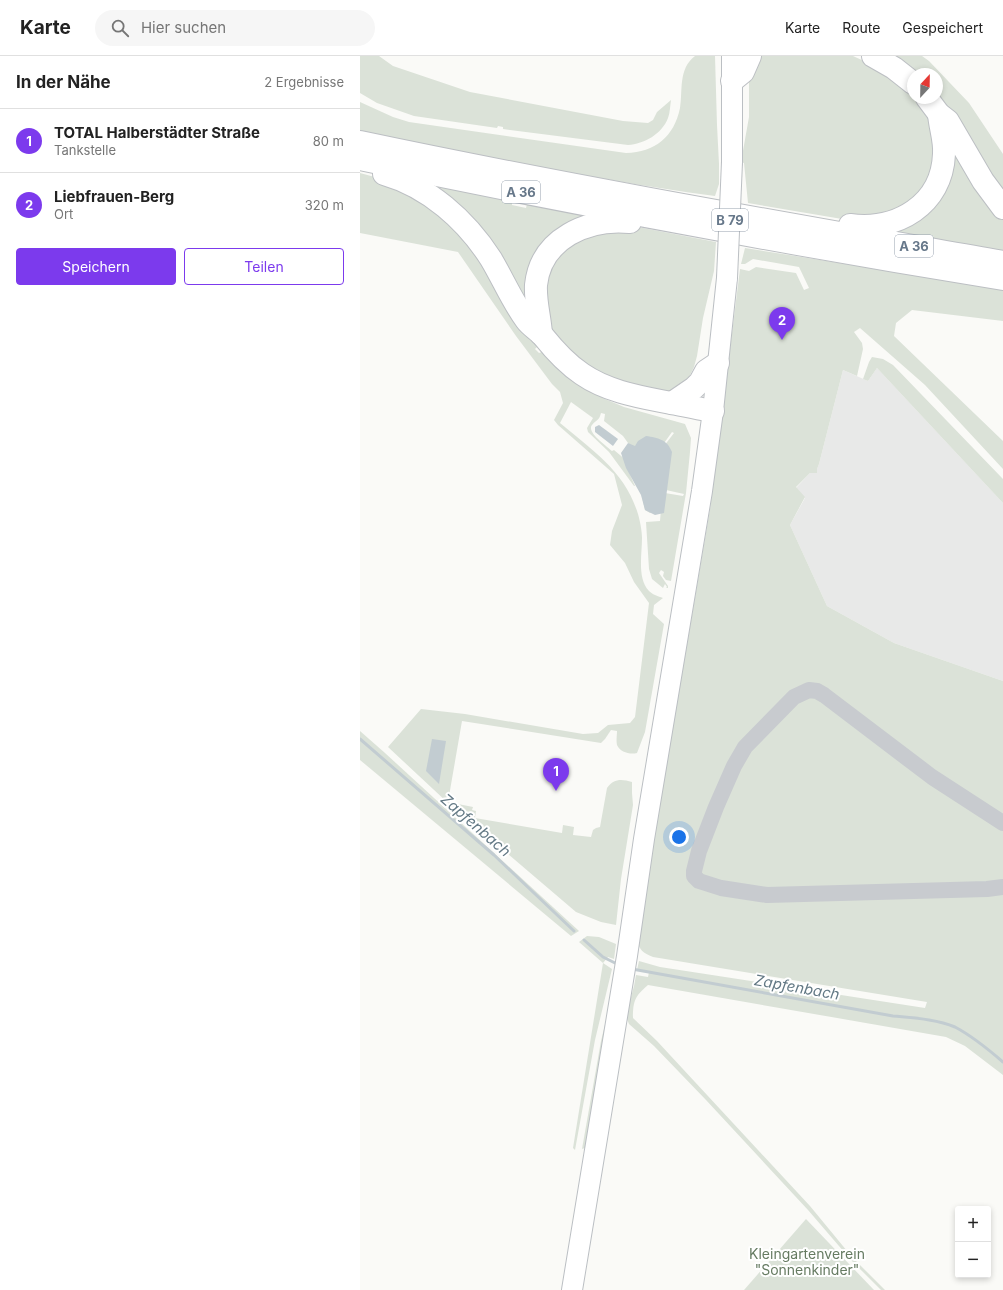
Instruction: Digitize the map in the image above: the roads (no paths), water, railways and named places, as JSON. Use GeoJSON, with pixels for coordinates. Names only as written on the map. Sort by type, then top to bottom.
{"type":"FeatureCollection","features":[{"type":"Feature","properties":{"kind":"highway"},"geometry":{"type":"LineString","coordinates":[[732,81],[743,72],[750,56]]}},
{"type":"Feature","properties":{"kind":"highway"},"geometry":{"type":"LineString","coordinates":[[873,56],[894,68],[907,78]]}},
{"type":"Feature","properties":{"kind":"highway"},"geometry":{"type":"LineString","coordinates":[[933,106],[948,121],[983,181],[1003,208]]}},
{"type":"Feature","properties":{"kind":"highway"},"geometry":{"type":"LineString","coordinates":[[825,231],[834,223],[856,226],[888,223],[906,216],[920,206],[933,191],[942,170],[944,145],[933,106]]}},
{"type":"Feature","properties":{"kind":"highway","name":"A 36"},"geometry":{"type":"LineString","coordinates":[[360,142],[516,174],[1003,262]]}},
{"type":"Feature","properties":{"kind":"highway","name":"A 36"},"geometry":{"type":"LineString","coordinates":[[360,159],[534,194],[1003,280]]}},
{"type":"Feature","properties":{"kind":"highway"},"geometry":{"type":"LineString","coordinates":[[360,167],[389,175],[409,184],[425,192],[452,212],[474,236],[491,260],[531,327],[541,334],[570,366],[594,381],[628,394],[713,411]]}},
{"type":"Feature","properties":{"kind":"highway"},"geometry":{"type":"LineString","coordinates":[[541,334],[541,323],[536,306],[536,283],[543,263],[562,239],[579,228],[603,222],[629,222],[672,229],[683,222]]}},
{"type":"Feature","properties":{"kind":"highway"},"geometry":{"type":"LineString","coordinates":[[672,403],[694,388],[700,382],[706,371],[718,363]]}},
{"type":"Feature","properties":{"kind":"main road","name":"B 79"},"geometry":{"type":"LineString","coordinates":[[718,363],[727,278],[732,162],[732,56]]}},
{"type":"Feature","properties":{"kind":"main road"},"geometry":{"type":"LineString","coordinates":[[572,1290],[627,956],[638,873],[702,491],[718,363]]}},
{"type":"Feature","properties":{"kind":"lane"},"geometry":{"type":"LineString","coordinates":[[1003,823],[932,777],[824,695],[817,691],[809,690],[794,697],[745,747],[734,766],[716,807],[699,851],[694,871],[694,876],[699,881],[707,884],[721,888],[767,895],[896,893],[1003,887]]}},
{"type":"Feature","properties":{"kind":"waterway","name":"Zapfenbach"},"geometry":{"type":"LineString","coordinates":[[360,739],[494,855],[574,931]]}},
{"type":"Feature","properties":{"kind":"waterway","name":"Zapfenbach"},"geometry":{"type":"LineString","coordinates":[[584,940],[603,957],[619,965]]}},
{"type":"Feature","properties":{"kind":"waterway","name":"Zapfenbach"},"geometry":{"type":"LineString","coordinates":[[632,969],[893,1016],[924,1019],[948,1024],[968,1034],[1003,1062]]}},
{"type":"Feature","properties":{"kind":"place","name":"Liebfrauen-Berg"},"geometry":{"type":"Point","coordinates":[782,340]}},
{"type":"Feature","properties":{"kind":"place","name":"TOTAL Halberstädter Straße"},"geometry":{"type":"Point","coordinates":[556,791]}},
{"type":"Feature","properties":{"kind":"park label","name":"Kleingartenverein \"Sonnenkinder\""},"geometry":{"type":"Point","coordinates":[807,1262]}}]}
